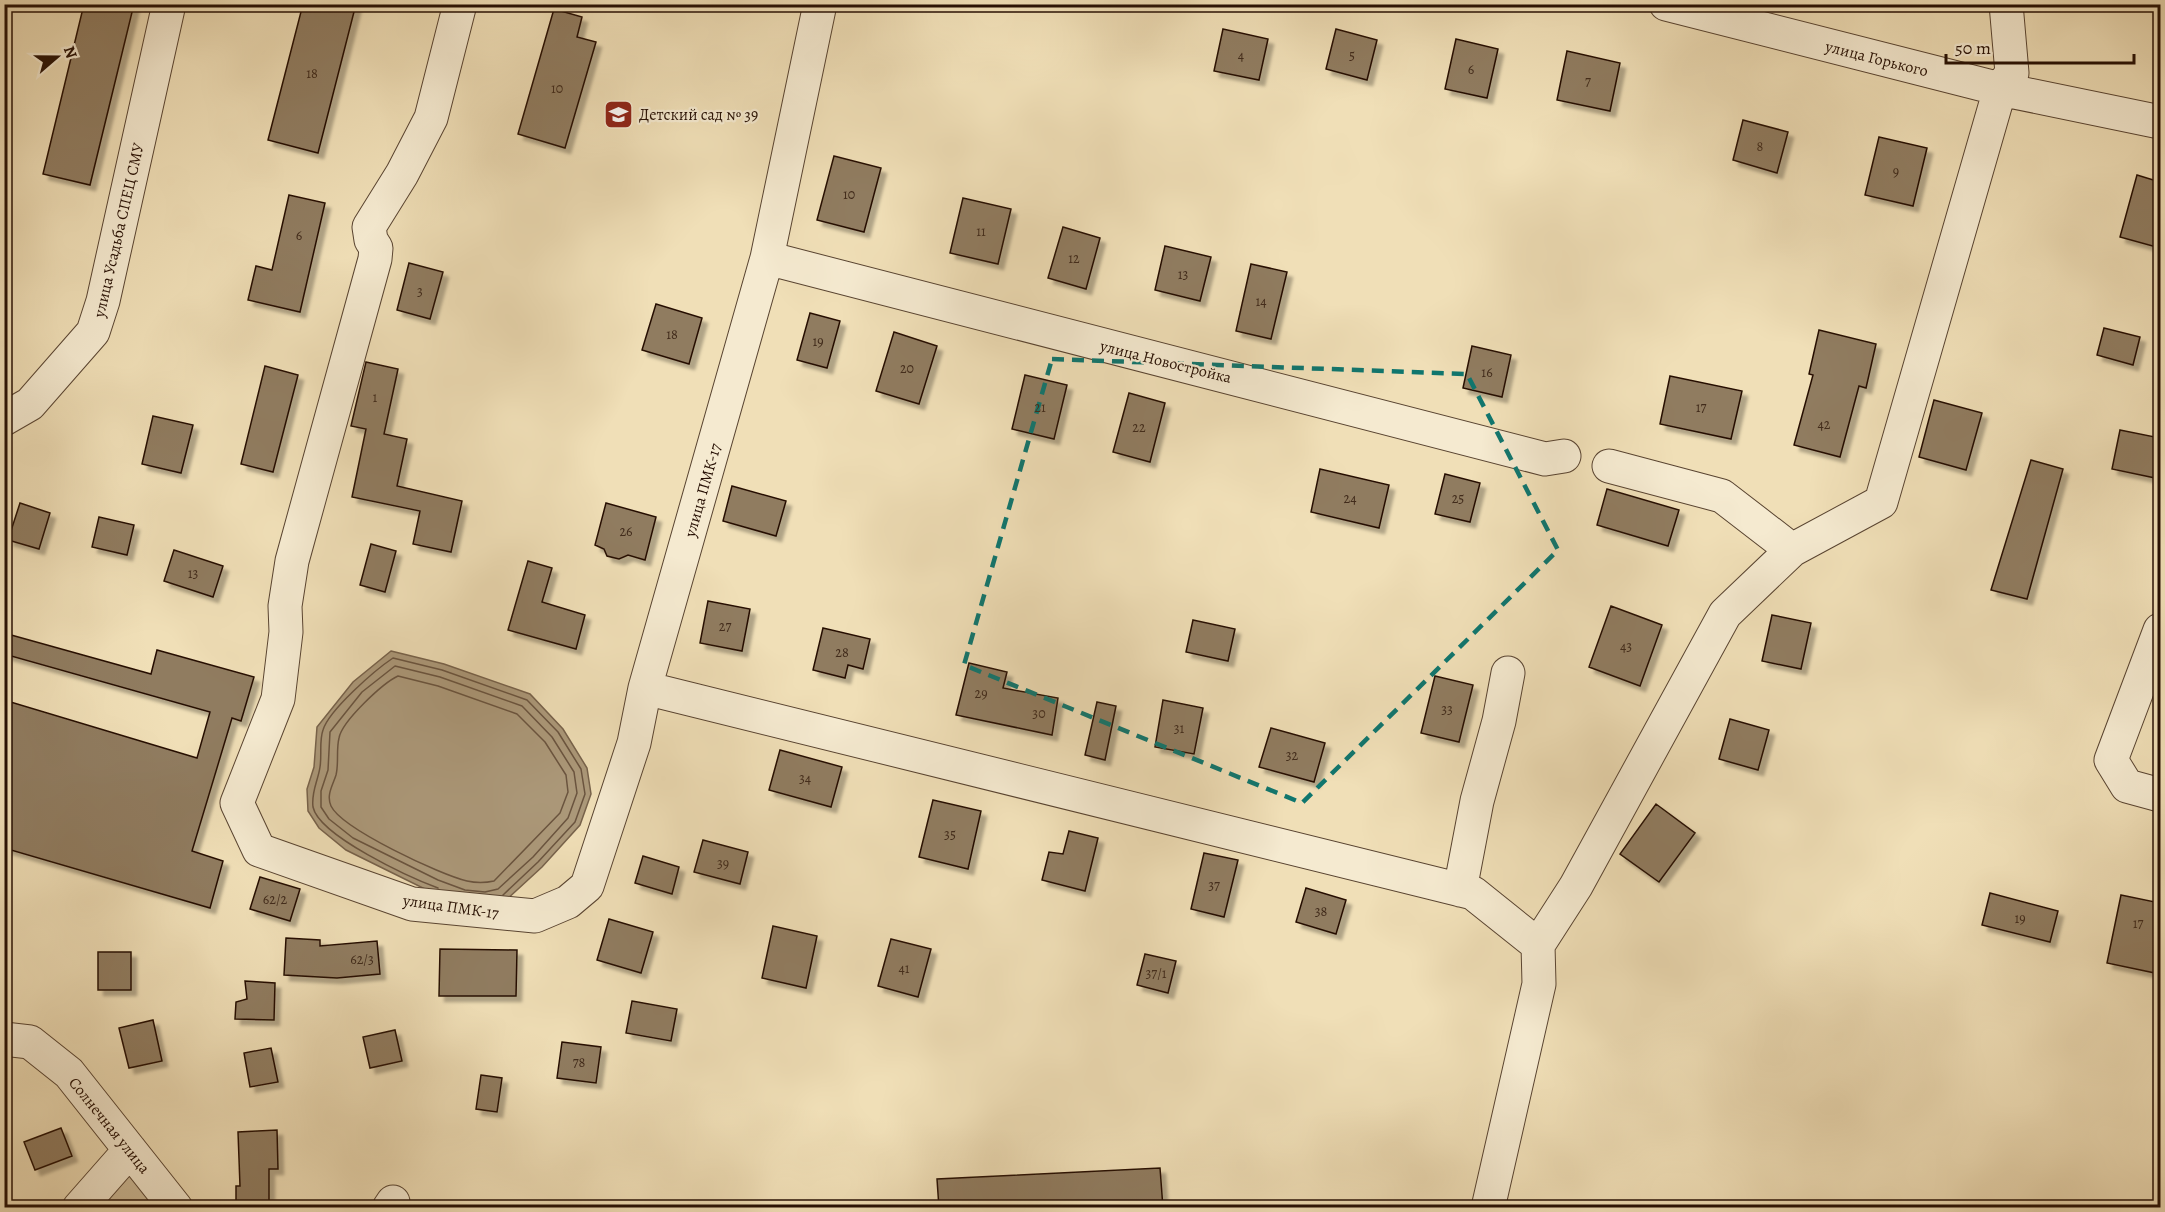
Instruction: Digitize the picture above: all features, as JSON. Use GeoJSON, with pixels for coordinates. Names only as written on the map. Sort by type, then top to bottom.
{"type":"FeatureCollection","features":[{"type":"Feature","properties":{"kind":"street","name":"улица Усадьба СПЕЦ СМУ"},"geometry":{"type":"LineString","coordinates":[[4,419],[30,404],[93,332],[103,301],[169,4]]}},
{"type":"Feature","properties":{"kind":"street","name":"улица ПМК-17"},"geometry":{"type":"LineString","coordinates":[[460,4],[431,118],[402,174],[369,227],[371,240],[376,248],[375,259],[288,578],[284,664],[278,699],[237,803],[259,850],[412,904],[535,916],[568,902],[587,886],[634,742],[645,688],[767,258],[820,4]]}},
{"type":"Feature","properties":{"kind":"street","name":"улица Горького"},"geometry":{"type":"LineString","coordinates":[[1666,4],[2000,89],[2160,122]]}},
{"type":"Feature","properties":{"kind":"street"},"geometry":{"type":"LineString","coordinates":[[1488,1208],[1539,984],[1538,945],[1587,866],[1725,614],[1792,550],[1881,502],[2000,89],[2012,73],[2006,4]]}},
{"type":"Feature","properties":{"kind":"street","name":"улица Новостройка"},"geometry":{"type":"LineString","coordinates":[[767,258],[1545,459],[1564,456]]}},
{"type":"Feature","properties":{"kind":"street"},"geometry":{"type":"LineString","coordinates":[[1609,466],[1722,496],[1792,550]]}},
{"type":"Feature","properties":{"kind":"street"},"geometry":{"type":"LineString","coordinates":[[2160,630],[2111,760],[2127,786],[2160,795]]}},
{"type":"Feature","properties":{"kind":"street"},"geometry":{"type":"LineString","coordinates":[[1460,890],[1477,801],[1499,721],[1508,673]]}},
{"type":"Feature","properties":{"kind":"street"},"geometry":{"type":"LineString","coordinates":[[645,688],[1473,893],[1538,945]]}},
{"type":"Feature","properties":{"kind":"street","name":"Солнечная улица"},"geometry":{"type":"LineString","coordinates":[[4,1039],[30,1042],[69,1073],[176,1208]]}},
{"type":"Feature","properties":{"kind":"street"},"geometry":{"type":"LineString","coordinates":[[79,1208],[130,1150]]}},
{"type":"Feature","properties":{"kind":"highlighted area"},"geometry":{"type":"Polygon","coordinates":[[[1052,359],[1467,374],[1558,550],[1302,803],[964,665],[1052,359]]]}},
{"type":"Feature","properties":{"kind":"shaded area"},"geometry":{"type":"Polygon","coordinates":[[[124,1166],[173,1208],[84,1208],[124,1166]]]}},
{"type":"Feature","properties":{"kind":"water"},"geometry":{"type":"Polygon","coordinates":[[[391,651],[444,664],[530,694],[563,729],[587,768],[591,794],[580,825],[542,867],[505,901],[433,893],[346,850],[319,828],[308,811],[307,789],[314,767],[317,727],[353,682],[391,651]]]}},
{"type":"Feature","properties":{"kind":"building"},"geometry":{"type":"Polygon","coordinates":[[[84,4],[134,4],[90,185],[43,174],[84,4]]]}},
{"type":"Feature","properties":{"kind":"building"},"geometry":{"type":"Polygon","coordinates":[[[303,4],[356,4],[318,153],[268,140],[303,4]]]}},
{"type":"Feature","properties":{"kind":"building"},"geometry":{"type":"Polygon","coordinates":[[[554,9],[582,17],[577,37],[596,42],[565,148],[518,134],[554,9]]]}},
{"type":"Feature","properties":{"kind":"building"},"geometry":{"type":"Polygon","coordinates":[[[1223,29],[1268,39],[1259,80],[1214,71],[1223,29]]]}},
{"type":"Feature","properties":{"kind":"building"},"geometry":{"type":"Polygon","coordinates":[[[1336,29],[1377,40],[1367,80],[1326,69],[1336,29]]]}},
{"type":"Feature","properties":{"kind":"building"},"geometry":{"type":"Polygon","coordinates":[[[1456,39],[1498,49],[1487,98],[1445,89],[1456,39]]]}},
{"type":"Feature","properties":{"kind":"building"},"geometry":{"type":"Polygon","coordinates":[[[1567,51],[1620,63],[1610,111],[1557,100],[1567,51]]]}},
{"type":"Feature","properties":{"kind":"building"},"geometry":{"type":"Polygon","coordinates":[[[1743,120],[1788,132],[1777,173],[1733,160],[1743,120]]]}},
{"type":"Feature","properties":{"kind":"building"},"geometry":{"type":"Polygon","coordinates":[[[1879,137],[1927,148],[1913,206],[1865,195],[1879,137]]]}},
{"type":"Feature","properties":{"kind":"building"},"geometry":{"type":"Polygon","coordinates":[[[834,156],[881,168],[864,232],[817,220],[834,156]]]}},
{"type":"Feature","properties":{"kind":"building"},"geometry":{"type":"Polygon","coordinates":[[[2137,175],[2160,182],[2160,248],[2120,237],[2137,175]]]}},
{"type":"Feature","properties":{"kind":"building"},"geometry":{"type":"Polygon","coordinates":[[[289,195],[325,203],[300,312],[248,300],[256,266],[272,270],[289,195]]]}},
{"type":"Feature","properties":{"kind":"building"},"geometry":{"type":"Polygon","coordinates":[[[963,198],[1011,209],[998,264],[950,253],[963,198]]]}},
{"type":"Feature","properties":{"kind":"building"},"geometry":{"type":"Polygon","coordinates":[[[1063,227],[1100,238],[1086,289],[1048,278],[1063,227]]]}},
{"type":"Feature","properties":{"kind":"building"},"geometry":{"type":"Polygon","coordinates":[[[1165,246],[1211,257],[1200,301],[1155,290],[1165,246]]]}},
{"type":"Feature","properties":{"kind":"building"},"geometry":{"type":"Polygon","coordinates":[[[409,263],[443,272],[430,319],[397,310],[409,263]]]}},
{"type":"Feature","properties":{"kind":"building"},"geometry":{"type":"Polygon","coordinates":[[[1251,264],[1287,272],[1271,339],[1236,331],[1251,264]]]}},
{"type":"Feature","properties":{"kind":"building"},"geometry":{"type":"Polygon","coordinates":[[[656,304],[702,318],[689,364],[642,350],[656,304]]]}},
{"type":"Feature","properties":{"kind":"building"},"geometry":{"type":"Polygon","coordinates":[[[810,313],[840,321],[827,368],[797,360],[810,313]]]}},
{"type":"Feature","properties":{"kind":"building"},"geometry":{"type":"Polygon","coordinates":[[[2104,328],[2140,337],[2133,365],[2097,355],[2104,328]]]}},
{"type":"Feature","properties":{"kind":"building"},"geometry":{"type":"Polygon","coordinates":[[[1819,330],[1876,344],[1866,388],[1859,386],[1840,457],[1794,445],[1813,375],[1809,374],[1819,330]]]}},
{"type":"Feature","properties":{"kind":"building"},"geometry":{"type":"Polygon","coordinates":[[[894,332],[937,346],[919,404],[876,391],[894,332]]]}},
{"type":"Feature","properties":{"kind":"building"},"geometry":{"type":"Polygon","coordinates":[[[1472,346],[1511,355],[1502,397],[1463,388],[1472,346]]]}},
{"type":"Feature","properties":{"kind":"building"},"geometry":{"type":"Polygon","coordinates":[[[366,362],[398,369],[384,434],[407,439],[397,486],[462,501],[451,552],[413,544],[420,511],[352,497],[366,429],[351,426],[366,362]]]}},
{"type":"Feature","properties":{"kind":"building"},"geometry":{"type":"Polygon","coordinates":[[[265,366],[298,375],[273,472],[241,464],[265,366]]]}},
{"type":"Feature","properties":{"kind":"building"},"geometry":{"type":"Polygon","coordinates":[[[1025,375],[1067,385],[1054,439],[1012,429],[1025,375]]]}},
{"type":"Feature","properties":{"kind":"building"},"geometry":{"type":"Polygon","coordinates":[[[1670,376],[1742,391],[1731,439],[1660,424],[1670,376]]]}},
{"type":"Feature","properties":{"kind":"building"},"geometry":{"type":"Polygon","coordinates":[[[1129,393],[1165,403],[1150,462],[1113,452],[1129,393]]]}},
{"type":"Feature","properties":{"kind":"building"},"geometry":{"type":"Polygon","coordinates":[[[1934,400],[1982,413],[1966,470],[1919,457],[1934,400]]]}},
{"type":"Feature","properties":{"kind":"building"},"geometry":{"type":"Polygon","coordinates":[[[153,416],[193,425],[181,473],[142,464],[153,416]]]}},
{"type":"Feature","properties":{"kind":"building"},"geometry":{"type":"Polygon","coordinates":[[[2120,430],[2160,438],[2160,479],[2112,469],[2120,430]]]}},
{"type":"Feature","properties":{"kind":"building"},"geometry":{"type":"Polygon","coordinates":[[[2031,460],[2063,469],[2027,599],[1991,590],[2031,460]]]}},
{"type":"Feature","properties":{"kind":"building"},"geometry":{"type":"Polygon","coordinates":[[[1320,469],[1389,485],[1379,528],[1311,512],[1320,469]]]}},
{"type":"Feature","properties":{"kind":"building"},"geometry":{"type":"Polygon","coordinates":[[[1445,474],[1480,483],[1470,522],[1435,514],[1445,474]]]}},
{"type":"Feature","properties":{"kind":"building"},"geometry":{"type":"Polygon","coordinates":[[[732,486],[786,501],[776,536],[723,521],[732,486]]]}},
{"type":"Feature","properties":{"kind":"building"},"geometry":{"type":"Polygon","coordinates":[[[1607,489],[1679,510],[1668,546],[1597,525],[1607,489]]]}},
{"type":"Feature","properties":{"kind":"building"},"geometry":{"type":"Polygon","coordinates":[[[20,503],[50,513],[39,549],[8,540],[20,503]]]}},
{"type":"Feature","properties":{"kind":"building"},"geometry":{"type":"Polygon","coordinates":[[[606,503],[656,517],[645,560],[628,555],[619,559],[607,556],[604,549],[595,545],[606,503]]]}},
{"type":"Feature","properties":{"kind":"building"},"geometry":{"type":"Polygon","coordinates":[[[99,517],[134,525],[127,555],[92,547],[99,517]]]}},
{"type":"Feature","properties":{"kind":"building"},"geometry":{"type":"Polygon","coordinates":[[[371,544],[396,551],[385,592],[360,585],[371,544]]]}},
{"type":"Feature","properties":{"kind":"building"},"geometry":{"type":"Polygon","coordinates":[[[174,550],[223,566],[213,597],[164,581],[174,550]]]}},
{"type":"Feature","properties":{"kind":"building"},"geometry":{"type":"Polygon","coordinates":[[[528,561],[552,568],[542,602],[585,615],[576,649],[508,630],[528,561]]]}},
{"type":"Feature","properties":{"kind":"building"},"geometry":{"type":"Polygon","coordinates":[[[708,601],[750,609],[742,651],[700,643],[708,601]]]}},
{"type":"Feature","properties":{"kind":"building"},"geometry":{"type":"Polygon","coordinates":[[[1611,606],[1662,625],[1640,686],[1589,667],[1611,606]]]}},
{"type":"Feature","properties":{"kind":"building"},"geometry":{"type":"Polygon","coordinates":[[[1772,615],[1811,623],[1801,669],[1762,661],[1772,615]]]}},
{"type":"Feature","properties":{"kind":"building"},"geometry":{"type":"Polygon","coordinates":[[[1193,620],[1235,629],[1228,661],[1186,652],[1193,620]]]}},
{"type":"Feature","properties":{"kind":"building"},"geometry":{"type":"Polygon","coordinates":[[[823,628],[870,639],[863,669],[848,665],[845,678],[813,670],[823,628]]]}},
{"type":"Feature","properties":{"kind":"building"},"geometry":{"type":"Polygon","coordinates":[[[4,633],[151,674],[157,650],[254,677],[241,721],[232,718],[192,851],[223,861],[210,908],[4,848],[4,700],[197,758],[210,712],[4,654],[4,633]]]}},
{"type":"Feature","properties":{"kind":"building"},"geometry":{"type":"Polygon","coordinates":[[[969,663],[1007,672],[1003,688],[1058,698],[1052,735],[956,715],[969,663]]]}},
{"type":"Feature","properties":{"kind":"building"},"geometry":{"type":"Polygon","coordinates":[[[1435,676],[1473,685],[1459,742],[1421,733],[1435,676]]]}},
{"type":"Feature","properties":{"kind":"building"},"geometry":{"type":"Polygon","coordinates":[[[1163,700],[1203,708],[1194,754],[1155,747],[1163,700]]]}},
{"type":"Feature","properties":{"kind":"building"},"geometry":{"type":"Polygon","coordinates":[[[1097,702],[1116,706],[1105,760],[1085,755],[1097,702]]]}},
{"type":"Feature","properties":{"kind":"building"},"geometry":{"type":"Polygon","coordinates":[[[1730,719],[1769,730],[1758,770],[1719,759],[1730,719]]]}},
{"type":"Feature","properties":{"kind":"building"},"geometry":{"type":"Polygon","coordinates":[[[1271,728],[1325,743],[1314,782],[1259,767],[1271,728]]]}},
{"type":"Feature","properties":{"kind":"building"},"geometry":{"type":"Polygon","coordinates":[[[780,750],[842,767],[831,807],[769,790],[780,750]]]}},
{"type":"Feature","properties":{"kind":"building"},"geometry":{"type":"Polygon","coordinates":[[[933,800],[981,811],[968,869],[919,857],[933,800]]]}},
{"type":"Feature","properties":{"kind":"building"},"geometry":{"type":"Polygon","coordinates":[[[1656,804],[1695,833],[1659,882],[1620,854],[1656,804]]]}},
{"type":"Feature","properties":{"kind":"building"},"geometry":{"type":"Polygon","coordinates":[[[1069,831],[1098,838],[1085,891],[1042,880],[1049,852],[1063,854],[1069,831]]]}},
{"type":"Feature","properties":{"kind":"building"},"geometry":{"type":"Polygon","coordinates":[[[703,840],[748,852],[740,884],[694,872],[703,840]]]}},
{"type":"Feature","properties":{"kind":"building"},"geometry":{"type":"Polygon","coordinates":[[[1204,853],[1238,860],[1224,917],[1191,909],[1204,853]]]}},
{"type":"Feature","properties":{"kind":"building"},"geometry":{"type":"Polygon","coordinates":[[[643,856],[679,867],[672,894],[635,883],[643,856]]]}},
{"type":"Feature","properties":{"kind":"building"},"geometry":{"type":"Polygon","coordinates":[[[260,877],[300,889],[290,921],[250,909],[260,877]]]}},
{"type":"Feature","properties":{"kind":"building"},"geometry":{"type":"Polygon","coordinates":[[[1306,888],[1346,900],[1336,934],[1296,922],[1306,888]]]}},
{"type":"Feature","properties":{"kind":"building"},"geometry":{"type":"Polygon","coordinates":[[[1990,893],[2058,911],[2050,942],[1982,925],[1990,893]]]}},
{"type":"Feature","properties":{"kind":"building"},"geometry":{"type":"Polygon","coordinates":[[[2121,895],[2160,903],[2160,943],[2155,973],[2107,963],[2121,895]]]}},
{"type":"Feature","properties":{"kind":"building"},"geometry":{"type":"Polygon","coordinates":[[[609,919],[653,932],[641,973],[597,960],[609,919]]]}},
{"type":"Feature","properties":{"kind":"building"},"geometry":{"type":"Polygon","coordinates":[[[773,926],[817,936],[806,988],[762,978],[773,926]]]}},
{"type":"Feature","properties":{"kind":"building"},"geometry":{"type":"Polygon","coordinates":[[[286,938],[320,940],[320,946],[377,941],[380,974],[337,978],[284,975],[286,938]]]}},
{"type":"Feature","properties":{"kind":"building"},"geometry":{"type":"Polygon","coordinates":[[[891,939],[931,949],[918,997],[878,986],[891,939]]]}},
{"type":"Feature","properties":{"kind":"building"},"geometry":{"type":"Polygon","coordinates":[[[440,949],[517,950],[516,996],[439,996],[440,949]]]}},
{"type":"Feature","properties":{"kind":"building"},"geometry":{"type":"Polygon","coordinates":[[[98,952],[131,952],[131,990],[98,990],[98,952]]]}},
{"type":"Feature","properties":{"kind":"building"},"geometry":{"type":"Polygon","coordinates":[[[1145,954],[1176,961],[1168,993],[1137,985],[1145,954]]]}},
{"type":"Feature","properties":{"kind":"building"},"geometry":{"type":"Polygon","coordinates":[[[245,981],[275,983],[274,1020],[235,1019],[236,1002],[247,999],[245,981]]]}},
{"type":"Feature","properties":{"kind":"building"},"geometry":{"type":"Polygon","coordinates":[[[632,1001],[677,1009],[671,1041],[626,1033],[632,1001]]]}},
{"type":"Feature","properties":{"kind":"building"},"geometry":{"type":"Polygon","coordinates":[[[153,1020],[162,1061],[129,1068],[119,1028],[153,1020]]]}},
{"type":"Feature","properties":{"kind":"building"},"geometry":{"type":"Polygon","coordinates":[[[395,1030],[402,1061],[370,1068],[363,1037],[395,1030]]]}},
{"type":"Feature","properties":{"kind":"building"},"geometry":{"type":"Polygon","coordinates":[[[562,1042],[601,1047],[596,1083],[557,1078],[562,1042]]]}},
{"type":"Feature","properties":{"kind":"building"},"geometry":{"type":"Polygon","coordinates":[[[271,1048],[278,1082],[250,1087],[244,1053],[271,1048]]]}},
{"type":"Feature","properties":{"kind":"building"},"geometry":{"type":"Polygon","coordinates":[[[481,1075],[502,1078],[497,1112],[476,1109],[481,1075]]]}},
{"type":"Feature","properties":{"kind":"building"},"geometry":{"type":"Polygon","coordinates":[[[61,1128],[72,1156],[35,1170],[24,1142],[61,1128]]]}},
{"type":"Feature","properties":{"kind":"building"},"geometry":{"type":"Polygon","coordinates":[[[277,1130],[278,1169],[269,1169],[269,1208],[236,1208],[236,1186],[240,1186],[238,1132],[277,1130]]]}},
{"type":"Feature","properties":{"kind":"building"},"geometry":{"type":"Polygon","coordinates":[[[1160,1168],[1163,1208],[939,1208],[937,1179],[1160,1168]]]}},
{"type":"Feature","properties":{"kind":"place","name":"Детский сад № 39"},"geometry":{"type":"Point","coordinates":[618,114]}}]}
